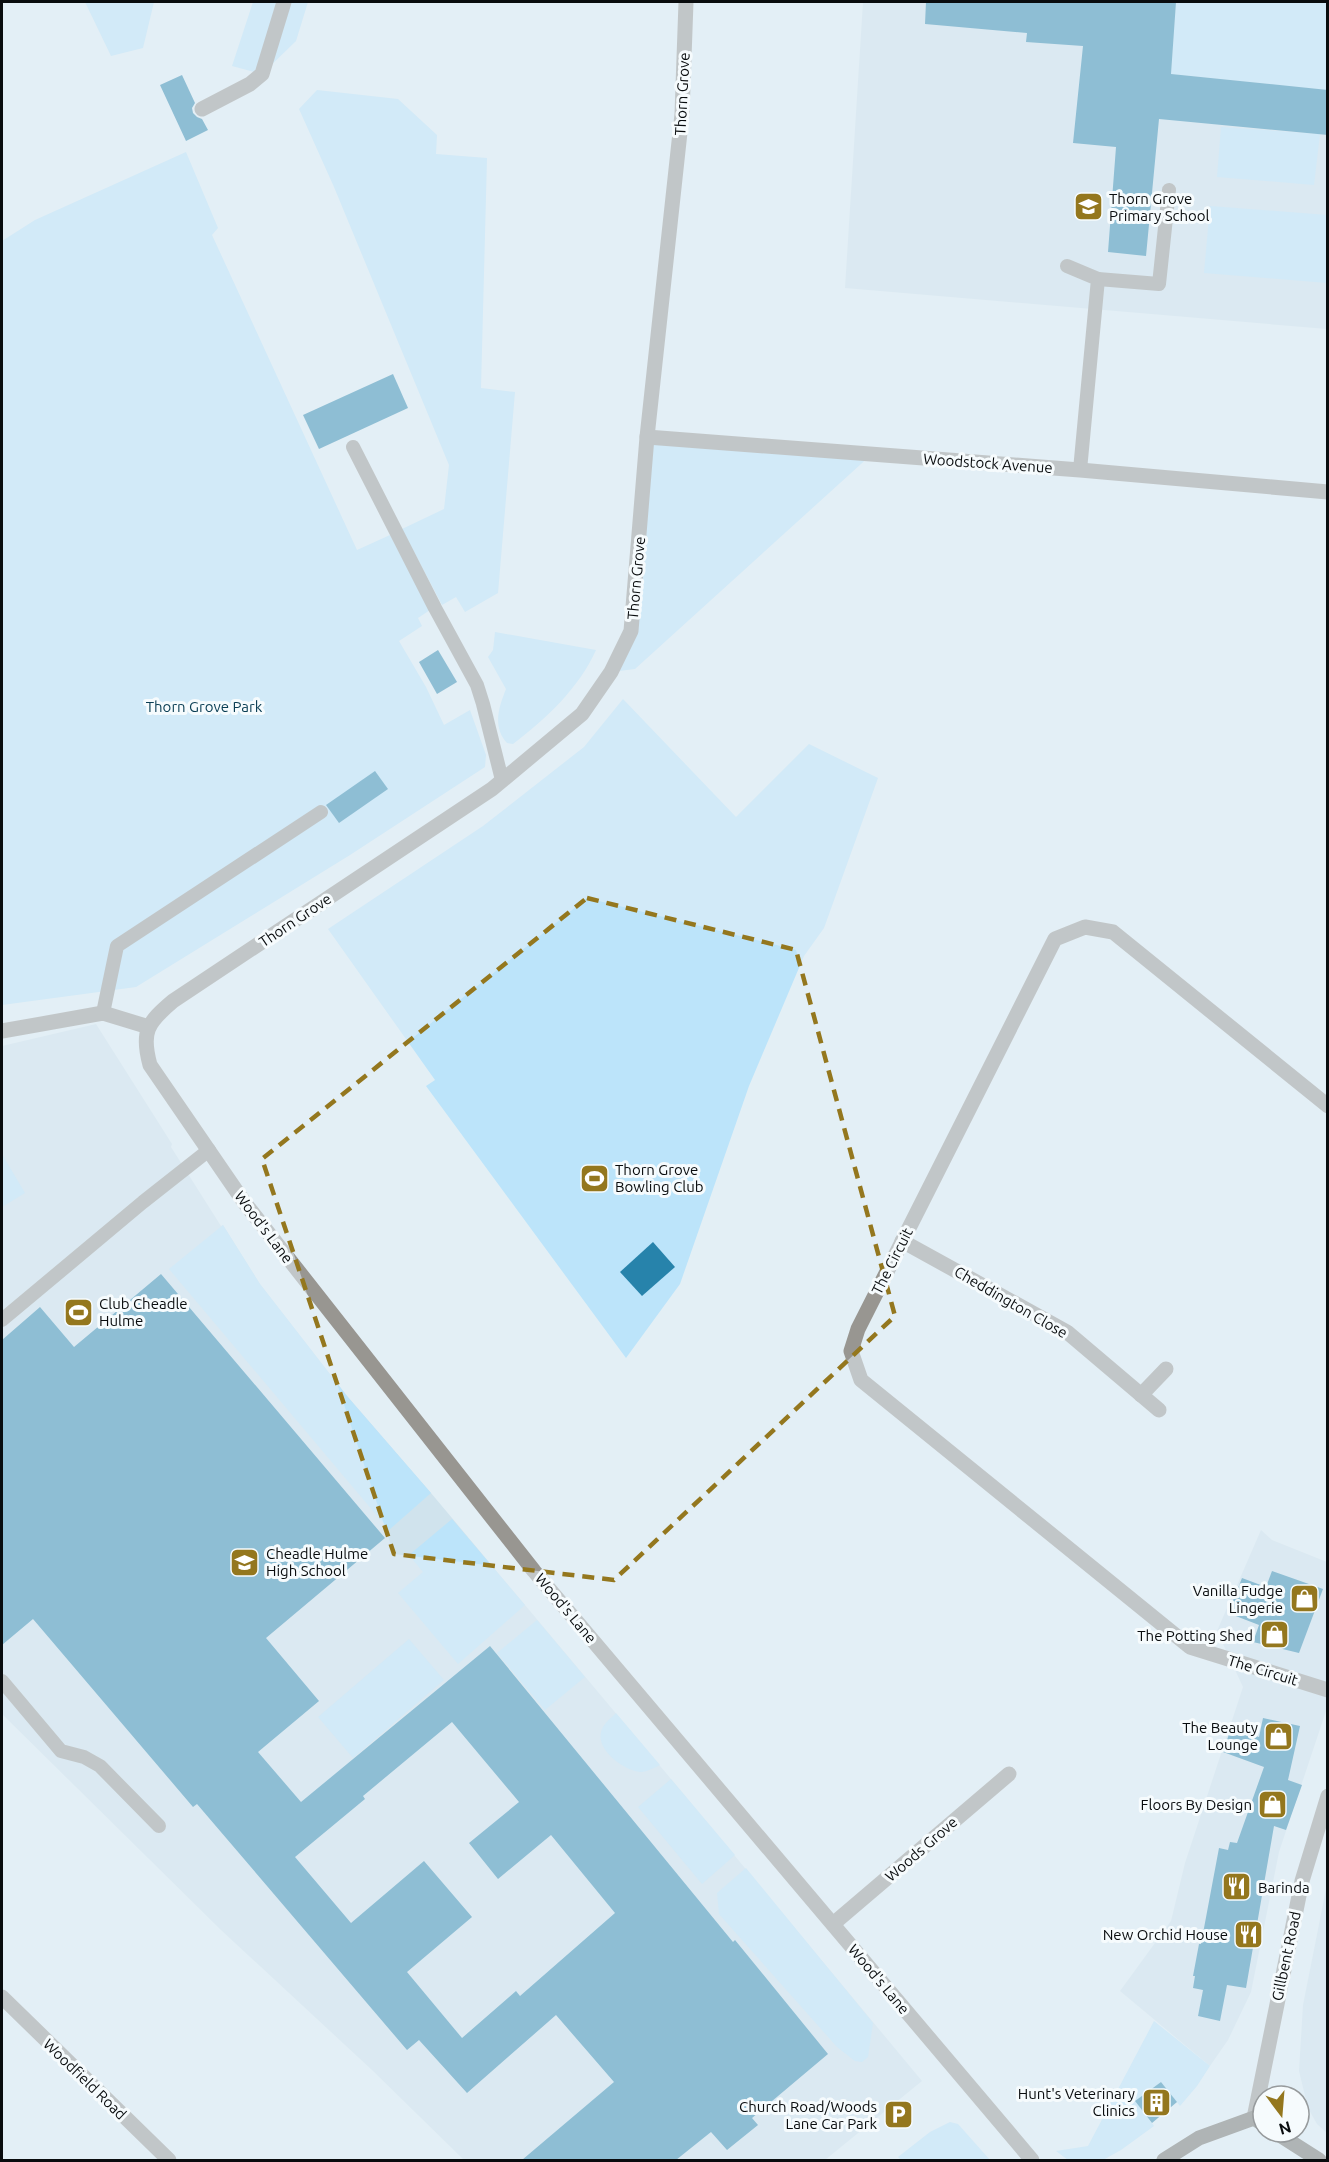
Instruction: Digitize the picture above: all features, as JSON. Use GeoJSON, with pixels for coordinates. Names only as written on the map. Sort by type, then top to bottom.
{"type":"FeatureCollection","features":[{"type":"Feature","properties":{"kind":"main road"},"geometry":{"type":"LineString","coordinates":[[1164,2160],[1199,2138],[1251,2123]]}},
{"type":"Feature","properties":{"kind":"main road"},"geometry":{"type":"LineString","coordinates":[[1292,2144],[1313,2159]]}},
{"type":"Feature","properties":{"kind":"street"},"geometry":{"type":"LineString","coordinates":[[202,109],[243,88],[262,74],[284,2]]}},
{"type":"Feature","properties":{"kind":"street","name":"Thorn Grove"},"geometry":{"type":"LineString","coordinates":[[149,1028],[158,1014],[172,1002],[492,789],[582,714],[611,672],[632,631],[647,437],[682,114],[686,2]]}},
{"type":"Feature","properties":{"kind":"street","name":"Woodstock Avenue"},"geometry":{"type":"LineString","coordinates":[[647,437],[1080,470],[1328,492]]}},
{"type":"Feature","properties":{"kind":"street","name":"The Circuit"},"geometry":{"type":"LineString","coordinates":[[1328,1106],[1113,932],[1085,927],[1055,939],[858,1329],[851,1351],[861,1380],[1190,1647],[1328,1690]]}},
{"type":"Feature","properties":{"kind":"street"},"geometry":{"type":"LineString","coordinates":[[2,1031],[103,1013],[149,1028]]}},
{"type":"Feature","properties":{"kind":"street","name":"Wood's Lane"},"geometry":{"type":"LineString","coordinates":[[149,1028],[145,1045],[150,1065],[244,1202],[534,1570],[1032,2160]]}},
{"type":"Feature","properties":{"kind":"street","name":"Cheddington Close"},"geometry":{"type":"LineString","coordinates":[[902,1241],[1066,1332],[1159,1410]]}},
{"type":"Feature","properties":{"kind":"street"},"geometry":{"type":"LineString","coordinates":[[1141,1395],[1166,1369]]}},
{"type":"Feature","properties":{"kind":"street","name":"Woods Grove"},"geometry":{"type":"LineString","coordinates":[[833,1924],[1009,1774]]}},
{"type":"Feature","properties":{"kind":"street","name":"Gillbent Road"},"geometry":{"type":"LineString","coordinates":[[1265,2084],[1302,1881],[1328,1796]]}},
{"type":"Feature","properties":{"kind":"street","name":"Woodfield Road"},"geometry":{"type":"LineString","coordinates":[[2,1997],[169,2160]]}},
{"type":"Feature","properties":{"kind":"lane"},"geometry":{"type":"LineString","coordinates":[[1067,267],[1098,279],[1159,284],[1169,190]]}},
{"type":"Feature","properties":{"kind":"lane"},"geometry":{"type":"LineString","coordinates":[[1080,470],[1098,279]]}},
{"type":"Feature","properties":{"kind":"lane"},"geometry":{"type":"LineString","coordinates":[[353,447],[430,599],[477,685],[502,780]]}},
{"type":"Feature","properties":{"kind":"lane"},"geometry":{"type":"LineString","coordinates":[[103,1013],[117,946],[321,812]]}},
{"type":"Feature","properties":{"kind":"lane"},"geometry":{"type":"LineString","coordinates":[[2,1320],[209,1150]]}},
{"type":"Feature","properties":{"kind":"lane"},"geometry":{"type":"LineString","coordinates":[[2,1682],[61,1751],[100,1766],[159,1826]]}},
{"type":"Feature","properties":{"kind":"highlighted area"},"geometry":{"type":"Polygon","coordinates":[[[587,898],[796,950],[895,1316],[614,1580],[394,1554],[262,1159],[587,898]]]}},
{"type":"Feature","properties":{"kind":"shaded area","name":"Thorn Grove Primary School"},"geometry":{"type":"Polygon","coordinates":[[[863,2],[1327,2],[1327,329],[845,288],[863,2]]]}},
{"type":"Feature","properties":{"kind":"shaded area","name":"Cheadle Hulme High School"},"geometry":{"type":"Polygon","coordinates":[[[96,1024],[172,1144],[171,1147],[260,1284],[347,1396],[431,1493],[922,2081],[825,2160],[464,2160],[372,2070],[221,1930],[2,1714],[2,1046],[96,1024]]]}},
{"type":"Feature","properties":{"kind":"shaded area"},"geometry":{"type":"Polygon","coordinates":[[[1261,1530],[1272,1540],[1327,1562],[1328,1705],[1279,1852],[1251,1992],[1228,2040],[1210,2066],[1120,1991],[1171,1921],[1185,1863],[1243,1687],[1217,1631],[1261,1530]]]}},
{"type":"Feature","properties":{"kind":"shaded area"},"geometry":{"type":"Polygon","coordinates":[[[1328,1884],[1327,2133],[1317,2124],[1311,2113],[1311,2084],[1302,2084],[1299,2071],[1303,2005],[1328,1884]]]}},
{"type":"Feature","properties":{"kind":"green space"},"geometry":{"type":"Polygon","coordinates":[[[85,2],[154,2],[143,48],[111,56],[85,2]]]}},
{"type":"Feature","properties":{"kind":"green space"},"geometry":{"type":"Polygon","coordinates":[[[253,2],[308,2],[296,41],[262,74],[232,66],[253,2]]]}},
{"type":"Feature","properties":{"kind":"green space"},"geometry":{"type":"Polygon","coordinates":[[[1176,2],[1327,2],[1327,90],[1171,74],[1176,2]]]}},
{"type":"Feature","properties":{"kind":"green space"},"geometry":{"type":"Polygon","coordinates":[[[317,90],[398,99],[437,135],[436,154],[487,158],[481,388],[515,392],[498,593],[465,612],[456,597],[442,605],[402,529],[444,509],[449,465],[334,187],[299,109],[317,90]]]}},
{"type":"Feature","properties":{"kind":"green space"},"geometry":{"type":"Polygon","coordinates":[[[1221,127],[1320,134],[1314,185],[1217,177],[1221,127]]]}},
{"type":"Feature","properties":{"kind":"green space","name":"Thorn Grove Park"},"geometry":{"type":"Polygon","coordinates":[[[186,152],[218,228],[212,235],[357,550],[390,535],[430,610],[418,618],[422,626],[399,641],[426,687],[444,725],[470,710],[486,755],[485,767],[350,855],[136,987],[2,1005],[2,241],[35,220],[186,152]]]}},
{"type":"Feature","properties":{"kind":"green space"},"geometry":{"type":"Polygon","coordinates":[[[1210,206],[1327,215],[1327,283],[1204,273],[1210,206]]]}},
{"type":"Feature","properties":{"kind":"green space"},"geometry":{"type":"Polygon","coordinates":[[[647,437],[872,454],[635,669],[611,672],[631,631],[647,437]]]}},
{"type":"Feature","properties":{"kind":"green space"},"geometry":{"type":"Polygon","coordinates":[[[495,632],[596,650],[571,690],[538,724],[513,744],[507,743],[502,737],[498,723],[499,710],[506,689],[488,657],[493,650],[495,632]]]}},
{"type":"Feature","properties":{"kind":"green space"},"geometry":{"type":"Polygon","coordinates":[[[623,699],[736,817],[809,744],[878,778],[824,928],[804,956],[749,1086],[680,1284],[626,1358],[426,1086],[435,1080],[328,929],[483,826],[584,747],[623,699]]]}},
{"type":"Feature","properties":{"kind":"green space"},"geometry":{"type":"Polygon","coordinates":[[[2,1154],[25,1193],[2,1207],[2,1154]]]}},
{"type":"Feature","properties":{"kind":"green space"},"geometry":{"type":"Polygon","coordinates":[[[223,1225],[260,1284],[347,1396],[431,1493],[389,1530],[169,1269],[223,1225]]]}},
{"type":"Feature","properties":{"kind":"green space"},"geometry":{"type":"Polygon","coordinates":[[[452,1519],[525,1605],[458,1664],[398,1593],[423,1572],[409,1555],[452,1519]]]}},
{"type":"Feature","properties":{"kind":"green space"},"geometry":{"type":"Polygon","coordinates":[[[537,1620],[585,1677],[545,1710],[497,1653],[537,1620]]]}},
{"type":"Feature","properties":{"kind":"green space"},"geometry":{"type":"Polygon","coordinates":[[[409,1639],[444,1680],[353,1758],[318,1717],[409,1639]]]}},
{"type":"Feature","properties":{"kind":"green space"},"geometry":{"type":"Polygon","coordinates":[[[616,1713],[660,1765],[644,1772],[635,1771],[620,1764],[607,1753],[601,1739],[601,1732],[605,1724],[616,1713]]]}},
{"type":"Feature","properties":{"kind":"green space"},"geometry":{"type":"Polygon","coordinates":[[[671,1779],[735,1855],[702,1884],[638,1807],[671,1779]]]}},
{"type":"Feature","properties":{"kind":"green space"},"geometry":{"type":"Polygon","coordinates":[[[746,1868],[873,2023],[868,2057],[862,2062],[855,2061],[837,2047],[719,1914],[717,1893],[746,1868]]]}},
{"type":"Feature","properties":{"kind":"green space"},"geometry":{"type":"Polygon","coordinates":[[[1154,2021],[1210,2066],[1180,2106],[1161,2082],[1135,2101],[1154,2126],[1121,2150],[1103,2160],[1068,2160],[1056,2151],[1088,2146],[1154,2021]]]}},
{"type":"Feature","properties":{"kind":"green space"},"geometry":{"type":"Polygon","coordinates":[[[950,2122],[958,2124],[990,2160],[901,2160],[898,2157],[930,2132],[950,2122]]]}},
{"type":"Feature","properties":{"kind":"building"},"geometry":{"type":"Polygon","coordinates":[[[926,2],[1176,2],[1171,74],[1328,90],[1328,135],[1159,119],[1146,256],[1108,252],[1116,147],[1073,143],[1083,46],[1026,42],[1027,33],[925,24],[926,2]]]}},
{"type":"Feature","properties":{"kind":"building"},"geometry":{"type":"Polygon","coordinates":[[[182,75],[195,103],[192,108],[193,113],[202,119],[208,130],[186,141],[160,85],[182,75]]]}},
{"type":"Feature","properties":{"kind":"building"},"geometry":{"type":"Polygon","coordinates":[[[393,374],[408,408],[319,449],[303,415],[393,374]]]}},
{"type":"Feature","properties":{"kind":"building"},"geometry":{"type":"Polygon","coordinates":[[[438,650],[457,682],[437,694],[419,662],[438,650]]]}},
{"type":"Feature","properties":{"kind":"building"},"geometry":{"type":"Polygon","coordinates":[[[375,771],[388,789],[339,823],[326,805],[375,771]]]}},
{"type":"Feature","properties":{"kind":"building"},"geometry":{"type":"Polygon","coordinates":[[[653,1242],[675,1267],[642,1296],[620,1272],[653,1242]]]}},
{"type":"Feature","properties":{"kind":"building"},"geometry":{"type":"Polygon","coordinates":[[[161,1274],[385,1538],[266,1638],[319,1701],[258,1752],[301,1802],[490,1646],[828,2054],[752,2118],[758,2125],[727,2150],[711,2132],[676,2160],[522,2160],[614,2082],[556,2015],[467,2093],[419,2040],[407,2050],[197,1804],[193,1807],[33,1619],[2,1645],[2,1340],[40,1307],[74,1347],[161,1274]],[[452,1722],[363,1796],[365,1799],[295,1857],[351,1923],[424,1861],[472,1917],[407,1972],[462,2038],[516,1991],[520,1996],[615,1913],[551,1835],[498,1879],[469,1843],[519,1802],[452,1722]]]}},
{"type":"Feature","properties":{"kind":"building"},"geometry":{"type":"Polygon","coordinates":[[[1272,1571],[1323,1589],[1299,1653],[1253,1642],[1259,1625],[1228,1613],[1242,1578],[1266,1587],[1272,1571]]]}},
{"type":"Feature","properties":{"kind":"building"},"geometry":{"type":"Polygon","coordinates":[[[1263,1718],[1300,1726],[1288,1780],[1302,1785],[1286,1830],[1274,1826],[1246,1988],[1227,1985],[1220,2021],[1198,2016],[1203,1990],[1193,1988],[1195,1976],[1193,1976],[1219,1848],[1228,1850],[1230,1842],[1237,1843],[1264,1767],[1223,1752],[1231,1728],[1259,1737],[1263,1718]]]}},
{"type":"Feature","properties":{"kind":"building","name":"Hunt's Veterinary Clinics"},"geometry":{"type":"Polygon","coordinates":[[[1161,2082],[1177,2102],[1152,2123],[1135,2101],[1161,2082]]]}},
{"type":"Feature","properties":{"kind":"place","name":"Thorn Grove Primary School"},"geometry":{"type":"Point","coordinates":[1088,207]}},
{"type":"Feature","properties":{"kind":"place","name":"Thorn Grove Bowling Club"},"geometry":{"type":"Point","coordinates":[594,1178]}},
{"type":"Feature","properties":{"kind":"place","name":"Club Cheadle Hulme"},"geometry":{"type":"Point","coordinates":[78,1312]}},
{"type":"Feature","properties":{"kind":"place","name":"Cheadle Hulme High School"},"geometry":{"type":"Point","coordinates":[245,1562]}},
{"type":"Feature","properties":{"kind":"place","name":"Vanilla Fudge Lingerie"},"geometry":{"type":"Point","coordinates":[1304,1599]}},
{"type":"Feature","properties":{"kind":"place","name":"The Potting Shed"},"geometry":{"type":"Point","coordinates":[1274,1635]}},
{"type":"Feature","properties":{"kind":"place","name":"The Beauty Lounge"},"geometry":{"type":"Point","coordinates":[1279,1736]}},
{"type":"Feature","properties":{"kind":"place","name":"Floors By Design"},"geometry":{"type":"Point","coordinates":[1273,1804]}},
{"type":"Feature","properties":{"kind":"place","name":"Barinda"},"geometry":{"type":"Point","coordinates":[1237,1887]}},
{"type":"Feature","properties":{"kind":"place","name":"New Orchid House"},"geometry":{"type":"Point","coordinates":[1249,1934]}},
{"type":"Feature","properties":{"kind":"place","name":"Hunt's Veterinary Clinics"},"geometry":{"type":"Point","coordinates":[1156,2102]}},
{"type":"Feature","properties":{"kind":"place","name":"Church Road/Woods Lane Car Park"},"geometry":{"type":"Point","coordinates":[898,2115]}}]}
